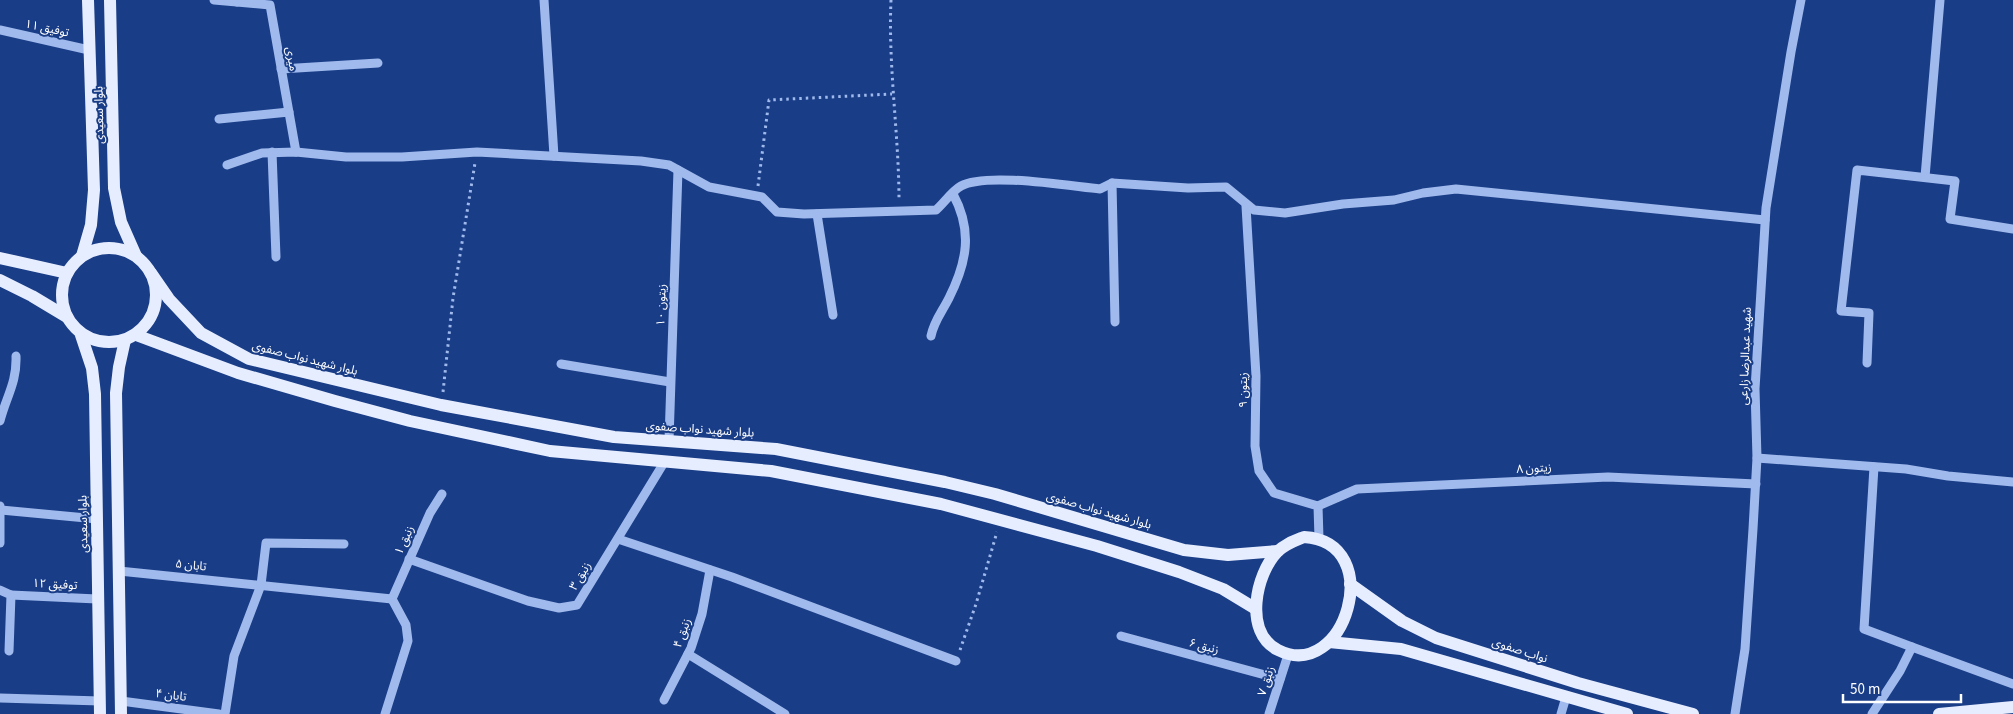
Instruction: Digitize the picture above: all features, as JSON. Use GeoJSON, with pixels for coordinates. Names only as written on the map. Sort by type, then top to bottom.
{"type":"FeatureCollection","features":[{"type":"Feature","properties":{"kind":"main road","name":"بلوار سعیدی"},"geometry":{"type":"LineString","coordinates":[[82,256],[91,225],[94,190],[88,0]]}},
{"type":"Feature","properties":{"kind":"main road","name":"بلوار سعیدی"},"geometry":{"type":"LineString","coordinates":[[110,0],[114,188],[121,222],[136,256]]}},
{"type":"Feature","properties":{"kind":"main road"},"geometry":{"type":"LineString","coordinates":[[0,280],[32,296],[66,317],[82,335],[103,343],[130,337],[144,327],[155,307],[156,295],[151,273],[136,256],[126,250],[103,248],[82,256],[66,273],[61,295],[66,317]]}},
{"type":"Feature","properties":{"kind":"main road"},"geometry":{"type":"LineString","coordinates":[[0,258],[66,273]]}},
{"type":"Feature","properties":{"kind":"main road","name":"بلوار شهید نواب صفوی"},"geometry":{"type":"LineString","coordinates":[[151,273],[169,299],[201,333],[249,359],[441,405],[614,437],[776,449],[945,482],[995,494],[1184,550],[1228,555],[1278,551]]}},
{"type":"Feature","properties":{"kind":"main road","name":"بلوار سعیدی"},"geometry":{"type":"LineString","coordinates":[[82,335],[92,368],[95,394],[100,708]]}},
{"type":"Feature","properties":{"kind":"main road"},"geometry":{"type":"LineString","coordinates":[[130,337],[238,372],[410,421],[550,450],[771,471],[941,504],[1000,519],[1179,572],[1223,589],[1256,609]]}},
{"type":"Feature","properties":{"kind":"main road"},"geometry":{"type":"LineString","coordinates":[[121,708],[116,393],[119,367],[130,337]]}},
{"type":"Feature","properties":{"kind":"main road"},"geometry":{"type":"LineString","coordinates":[[611,457],[614,437]]}},
{"type":"Feature","properties":{"kind":"main road"},"geometry":{"type":"LineString","coordinates":[[1304,537],[1319,538],[1333,545],[1343,557],[1349,570],[1350,584],[1346,614],[1329,642],[1318,651],[1303,656],[1288,655],[1274,648],[1264,636],[1256,609],[1259,584],[1269,562],[1289,542],[1304,537]]}},
{"type":"Feature","properties":{"kind":"main road","name":"نواب صفوی"},"geometry":{"type":"LineString","coordinates":[[1350,584],[1402,622],[1436,638],[1578,683],[1693,714]]}},
{"type":"Feature","properties":{"kind":"main road"},"geometry":{"type":"LineString","coordinates":[[1329,642],[1401,648],[1627,714]]}},
{"type":"Feature","properties":{"kind":"main road"},"geometry":{"type":"LineString","coordinates":[[1631,714],[1636,699]]}},
{"type":"Feature","properties":{"kind":"main road"},"geometry":{"type":"LineString","coordinates":[[1939,714],[2013,708]]}},
{"type":"Feature","properties":{"kind":"street"},"geometry":{"type":"LineString","coordinates":[[214,0],[237,1]]}},
{"type":"Feature","properties":{"kind":"street"},"geometry":{"type":"LineString","coordinates":[[544,0],[554,156]]}},
{"type":"Feature","properties":{"kind":"street","name":"شهید عبدالرضا زارعی"},"geometry":{"type":"LineString","coordinates":[[1735,714],[1745,649],[1758,458],[1755,389],[1765,220],[1789,62],[1801,0]]}},
{"type":"Feature","properties":{"kind":"street"},"geometry":{"type":"LineString","coordinates":[[1925,177],[1940,0]]}},
{"type":"Feature","properties":{"kind":"street","name":"میری"},"geometry":{"type":"LineString","coordinates":[[237,1],[270,5],[296,152]]}},
{"type":"Feature","properties":{"kind":"street","name":"توفیق ۱۱"},"geometry":{"type":"LineString","coordinates":[[0,30],[89,50]]}},
{"type":"Feature","properties":{"kind":"street"},"geometry":{"type":"LineString","coordinates":[[281,69],[378,63]]}},
{"type":"Feature","properties":{"kind":"street"},"geometry":{"type":"LineString","coordinates":[[219,119],[289,112]]}},
{"type":"Feature","properties":{"kind":"street"},"geometry":{"type":"LineString","coordinates":[[227,165],[262,153],[272,152],[296,152],[346,157],[402,157],[477,152],[641,161],[669,165],[709,187],[762,197],[777,212],[817,214],[936,210],[959,187],[974,181],[1017,182],[1100,189],[1112,183],[1188,188],[1226,188],[1240,196],[1246,206],[1254,210],[1285,213],[1343,204],[1394,200],[1423,193],[1456,189],[1765,220]]}},
{"type":"Feature","properties":{"kind":"street"},"geometry":{"type":"LineString","coordinates":[[272,152],[276,257]]}},
{"type":"Feature","properties":{"kind":"street","name":"زیتون ۱۰"},"geometry":{"type":"LineString","coordinates":[[669,440],[678,170]]}},
{"type":"Feature","properties":{"kind":"street"},"geometry":{"type":"LineString","coordinates":[[1867,362],[1869,313],[1841,311],[1857,170],[1955,181],[1950,219],[2013,229]]}},
{"type":"Feature","properties":{"kind":"street"},"geometry":{"type":"LineString","coordinates":[[1112,183],[1115,322]]}},
{"type":"Feature","properties":{"kind":"street"},"geometry":{"type":"LineString","coordinates":[[931,336],[934,323],[948,300],[964,260],[963,212],[953,194]]}},
{"type":"Feature","properties":{"kind":"street","name":"زیتون ۹"},"geometry":{"type":"LineString","coordinates":[[1246,206],[1256,376],[1255,446],[1259,472],[1274,492],[1318,506]]}},
{"type":"Feature","properties":{"kind":"street"},"geometry":{"type":"LineString","coordinates":[[817,214],[833,315]]}},
{"type":"Feature","properties":{"kind":"street"},"geometry":{"type":"LineString","coordinates":[[0,421],[9,399],[16,370],[16,356]]}},
{"type":"Feature","properties":{"kind":"street"},"geometry":{"type":"LineString","coordinates":[[562,364],[670,382]]}},
{"type":"Feature","properties":{"kind":"street"},"geometry":{"type":"LineString","coordinates":[[1758,458],[1874,467],[2013,482]]}},
{"type":"Feature","properties":{"kind":"street","name":"زنبق ۳"},"geometry":{"type":"LineString","coordinates":[[409,559],[528,601],[560,608],[577,604],[665,461]]}},
{"type":"Feature","properties":{"kind":"street"},"geometry":{"type":"LineString","coordinates":[[1874,467],[1864,629],[2013,684]]}},
{"type":"Feature","properties":{"kind":"street","name":"زیتون ۸"},"geometry":{"type":"LineString","coordinates":[[1318,506],[1357,489],[1366,488],[1608,477],[1756,484]]}},
{"type":"Feature","properties":{"kind":"street","name":"زنبق ۱"},"geometry":{"type":"LineString","coordinates":[[392,599],[409,559],[442,494]]}},
{"type":"Feature","properties":{"kind":"street"},"geometry":{"type":"LineString","coordinates":[[1318,506],[1319,538]]}},
{"type":"Feature","properties":{"kind":"street"},"geometry":{"type":"LineString","coordinates":[[0,542],[1,508],[97,519]]}},
{"type":"Feature","properties":{"kind":"street"},"geometry":{"type":"LineString","coordinates":[[618,539],[710,570],[956,661]]}},
{"type":"Feature","properties":{"kind":"street"},"geometry":{"type":"LineString","coordinates":[[225,714],[234,656],[261,585],[266,543],[344,544]]}},
{"type":"Feature","properties":{"kind":"street","name":"زنبق ۴"},"geometry":{"type":"LineString","coordinates":[[664,700],[688,654],[702,614],[710,570]]}},
{"type":"Feature","properties":{"kind":"street","name":"تابان ۵"},"geometry":{"type":"LineString","coordinates":[[119,571],[392,599]]}},
{"type":"Feature","properties":{"kind":"street"},"geometry":{"type":"LineString","coordinates":[[0,590],[11,595],[9,651]]}},
{"type":"Feature","properties":{"kind":"street","name":"توفیق ۱۲"},"geometry":{"type":"LineString","coordinates":[[11,595],[97,599]]}},
{"type":"Feature","properties":{"kind":"street"},"geometry":{"type":"LineString","coordinates":[[384,714],[408,642],[406,625],[392,599]]}},
{"type":"Feature","properties":{"kind":"street","name":"زنبق ۶"},"geometry":{"type":"LineString","coordinates":[[1122,636],[1280,679]]}},
{"type":"Feature","properties":{"kind":"street"},"geometry":{"type":"LineString","coordinates":[[1872,714],[1900,671],[1912,647]]}},
{"type":"Feature","properties":{"kind":"street"},"geometry":{"type":"LineString","coordinates":[[688,654],[785,714]]}},
{"type":"Feature","properties":{"kind":"street","name":"زنبق ۷"},"geometry":{"type":"LineString","coordinates":[[1269,714],[1288,655]]}},
{"type":"Feature","properties":{"kind":"street"},"geometry":{"type":"LineString","coordinates":[[1561,714],[1566,697]]}},
{"type":"Feature","properties":{"kind":"street"},"geometry":{"type":"LineString","coordinates":[[0,698],[100,708]]}},
{"type":"Feature","properties":{"kind":"street","name":"تابان ۴"},"geometry":{"type":"LineString","coordinates":[[121,708],[219,714]]}},
{"type":"Feature","properties":{"kind":"path"},"geometry":{"type":"LineString","coordinates":[[891,0],[892,94],[899,159],[899,211]]}},
{"type":"Feature","properties":{"kind":"path"},"geometry":{"type":"LineString","coordinates":[[757,197],[769,100],[892,94]]}},
{"type":"Feature","properties":{"kind":"path"},"geometry":{"type":"LineString","coordinates":[[441,405],[453,298],[477,152]]}},
{"type":"Feature","properties":{"kind":"path"},"geometry":{"type":"LineString","coordinates":[[956,661],[976,604],[1000,519]]}}]}
